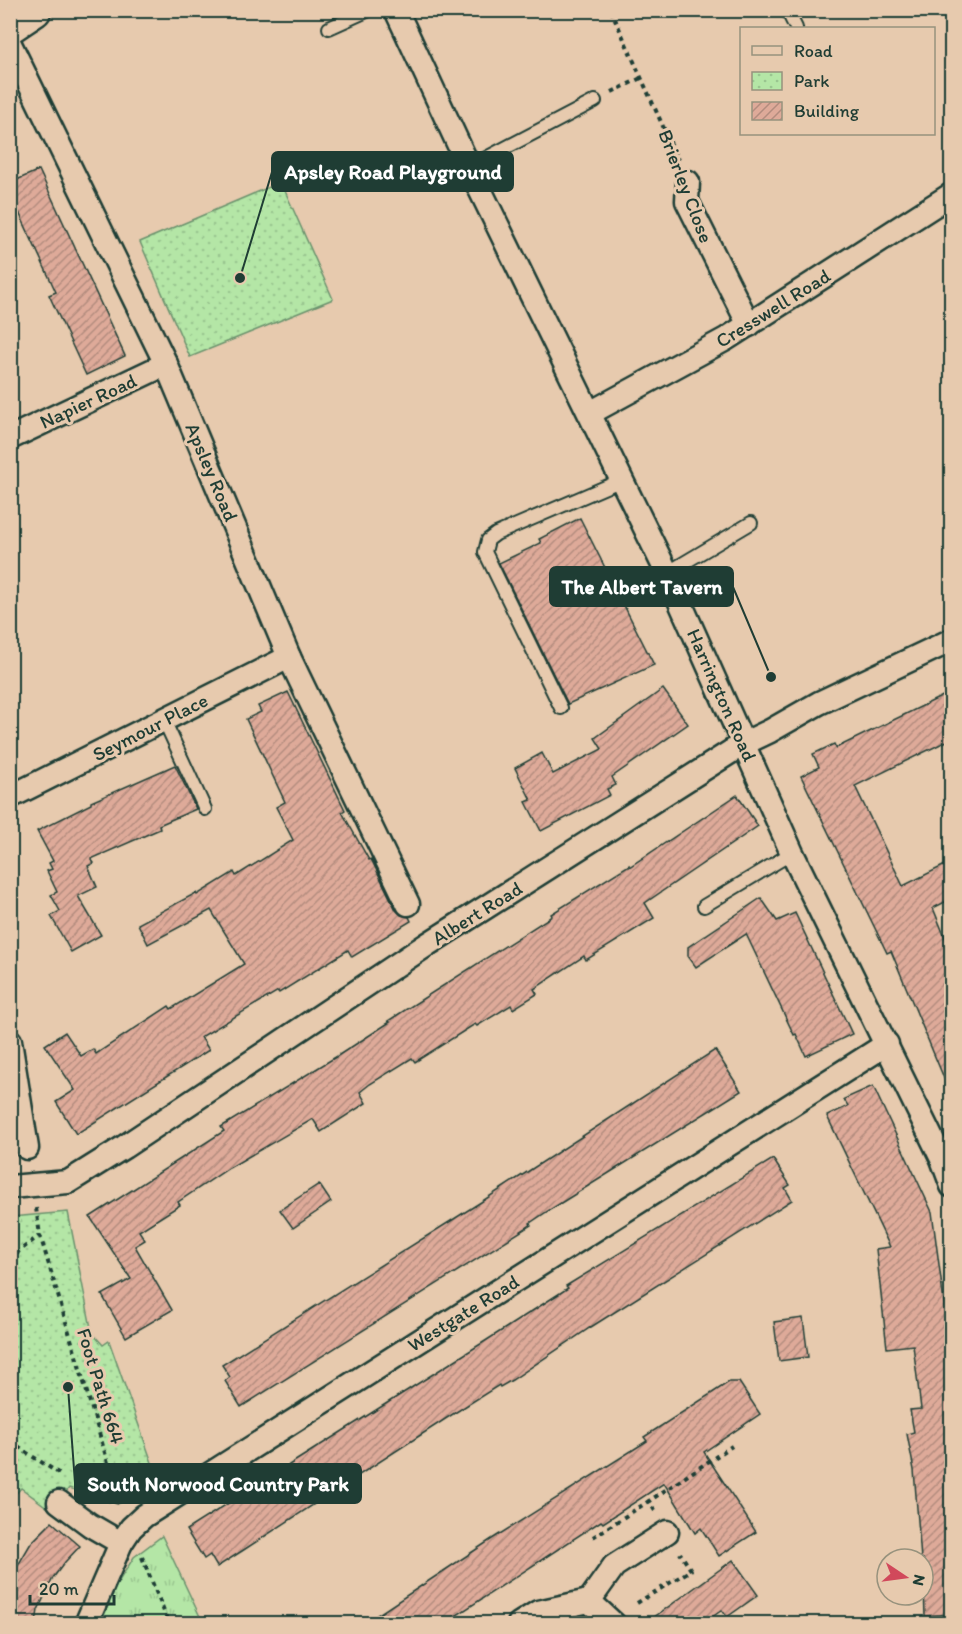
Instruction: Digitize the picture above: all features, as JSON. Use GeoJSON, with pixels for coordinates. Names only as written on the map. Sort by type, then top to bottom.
{"type":"FeatureCollection","features":[{"type":"Feature","properties":{"kind":"main road"},"geometry":{"type":"LineString","coordinates":[[10,26],[34,10]]}},
{"type":"Feature","properties":{"kind":"street","name":"Harrington Road"},"geometry":{"type":"LineString","coordinates":[[396,10],[469,167],[667,573],[792,853],[942,1159],[951,1186]]}},
{"type":"Feature","properties":{"kind":"street","name":"Apsley Road"},"geometry":{"type":"LineString","coordinates":[[10,44],[166,364],[290,657],[408,904]]}},
{"type":"Feature","properties":{"kind":"street","name":"Brierley Close"},"geometry":{"type":"LineString","coordinates":[[688,182],[687,201],[748,325]]}},
{"type":"Feature","properties":{"kind":"street","name":"Cresswell Road"},"geometry":{"type":"LineString","coordinates":[[590,413],[748,325],[951,194]]}},
{"type":"Feature","properties":{"kind":"street","name":"Napier Road"},"geometry":{"type":"LineString","coordinates":[[10,438],[166,364]]}},
{"type":"Feature","properties":{"kind":"street","name":"Albert Road"},"geometry":{"type":"LineString","coordinates":[[10,1187],[68,1182],[428,944],[743,744],[819,703],[951,640]]}},
{"type":"Feature","properties":{"kind":"street","name":"Seymour Place"},"geometry":{"type":"LineString","coordinates":[[10,797],[290,657]]}},
{"type":"Feature","properties":{"kind":"street"},"geometry":{"type":"LineString","coordinates":[[10,1041],[27,1148]]}},
{"type":"Feature","properties":{"kind":"street","name":"Westgate Road"},"geometry":{"type":"LineString","coordinates":[[86,1623],[126,1536],[144,1516],[887,1044]]}},
{"type":"Feature","properties":{"kind":"street"},"geometry":{"type":"LineString","coordinates":[[59,1502],[90,1525],[126,1536]]}},
{"type":"Feature","properties":{"kind":"street"},"geometry":{"type":"LineString","coordinates":[[519,1623],[538,1612],[589,1601],[614,1566],[667,1532]]}},
{"type":"Feature","properties":{"kind":"street"},"geometry":{"type":"LineString","coordinates":[[589,1601],[614,1623]]}},
{"type":"Feature","properties":{"kind":"lane"},"geometry":{"type":"LineString","coordinates":[[329,28],[369,10]]}},
{"type":"Feature","properties":{"kind":"lane"},"geometry":{"type":"LineString","coordinates":[[787,10],[796,27]]}},
{"type":"Feature","properties":{"kind":"lane"},"geometry":{"type":"LineString","coordinates":[[469,167],[595,101]]}},
{"type":"Feature","properties":{"kind":"lane"},"geometry":{"type":"LineString","coordinates":[[561,708],[486,552],[488,540],[496,534],[622,480]]}},
{"type":"Feature","properties":{"kind":"lane"},"geometry":{"type":"LineString","coordinates":[[667,573],[752,523]]}},
{"type":"Feature","properties":{"kind":"lane"},"geometry":{"type":"LineString","coordinates":[[164,720],[205,809]]}},
{"type":"Feature","properties":{"kind":"lane"},"geometry":{"type":"LineString","coordinates":[[704,906],[792,853]]}},
{"type":"Feature","properties":{"kind":"path","name":"Brierley Close"},"geometry":{"type":"LineString","coordinates":[[611,10],[688,182]]}},
{"type":"Feature","properties":{"kind":"path"},"geometry":{"type":"LineString","coordinates":[[595,101],[641,78]]}},
{"type":"Feature","properties":{"kind":"path","name":"Foot Path 664"},"geometry":{"type":"LineString","coordinates":[[33,1185],[40,1235],[120,1503],[126,1536],[169,1623]]}},
{"type":"Feature","properties":{"kind":"path"},"geometry":{"type":"LineString","coordinates":[[10,1271],[18,1252],[40,1235]]}},
{"type":"Feature","properties":{"kind":"path"},"geometry":{"type":"LineString","coordinates":[[593,1538],[649,1501]]}},
{"type":"Feature","properties":{"kind":"green space"},"geometry":{"type":"Polygon","coordinates":[[[281,182],[333,299],[190,357],[140,242],[281,182]]]}},
{"type":"Feature","properties":{"kind":"green space"},"geometry":{"type":"Polygon","coordinates":[[[68,1212],[92,1333],[103,1345],[109,1341],[156,1474],[120,1503],[69,1488],[52,1511],[21,1488],[11,1499],[11,1217],[68,1212]]]}},
{"type":"Feature","properties":{"kind":"green space"},"geometry":{"type":"Polygon","coordinates":[[[162,1536],[203,1623],[103,1623],[117,1584],[134,1557],[162,1536]]]}},
{"type":"Feature","properties":{"kind":"building"},"geometry":{"type":"Polygon","coordinates":[[[39,170],[125,356],[86,375],[49,295],[56,292],[10,193],[10,183],[39,170]]]}},
{"type":"Feature","properties":{"kind":"building"},"geometry":{"type":"Polygon","coordinates":[[[580,518],[654,665],[568,704],[499,563],[541,543],[539,539],[580,518]]]}},
{"type":"Feature","properties":{"kind":"building"},"geometry":{"type":"Polygon","coordinates":[[[663,689],[688,724],[612,777],[616,785],[607,789],[610,795],[541,831],[526,802],[531,800],[515,768],[542,753],[553,774],[602,749],[595,738],[663,689]]]}},
{"type":"Feature","properties":{"kind":"building"},"geometry":{"type":"Polygon","coordinates":[[[288,692],[345,810],[342,812],[369,860],[371,859],[396,910],[401,915],[409,917],[411,921],[352,957],[348,950],[279,993],[278,991],[201,1037],[209,1050],[76,1134],[56,1102],[75,1090],[45,1045],[65,1032],[81,1056],[93,1049],[96,1054],[169,1006],[171,1009],[244,964],[211,910],[148,944],[138,924],[196,893],[197,895],[234,872],[236,876],[293,840],[276,807],[285,802],[246,719],[261,712],[258,706],[288,692]]]}},
{"type":"Feature","properties":{"kind":"building"},"geometry":{"type":"Polygon","coordinates":[[[951,692],[951,739],[855,786],[903,886],[951,862],[951,899],[933,908],[951,952],[951,1095],[891,951],[887,953],[801,776],[819,767],[813,754],[834,744],[836,748],[951,692]]]}},
{"type":"Feature","properties":{"kind":"building"},"geometry":{"type":"Polygon","coordinates":[[[175,765],[196,809],[159,825],[160,829],[91,859],[94,863],[88,866],[97,887],[78,896],[101,935],[71,952],[51,916],[60,911],[51,895],[57,892],[47,871],[52,869],[49,863],[53,861],[37,831],[91,802],[175,765]]]}},
{"type":"Feature","properties":{"kind":"building"},"geometry":{"type":"Polygon","coordinates":[[[737,795],[758,826],[645,903],[654,918],[586,960],[584,956],[534,989],[537,994],[513,1009],[511,1005],[477,1026],[475,1024],[415,1062],[412,1058],[370,1084],[360,1092],[366,1103],[321,1132],[313,1119],[229,1168],[178,1202],[180,1205],[139,1231],[145,1240],[135,1246],[172,1310],[126,1337],[102,1295],[131,1279],[90,1217],[224,1131],[221,1127],[339,1055],[552,916],[551,914],[629,865],[629,867],[737,795]]]}},
{"type":"Feature","properties":{"kind":"building"},"geometry":{"type":"Polygon","coordinates":[[[761,898],[777,921],[795,913],[852,1034],[806,1056],[746,934],[696,967],[688,956],[688,947],[761,898]]]}},
{"type":"Feature","properties":{"kind":"building"},"geometry":{"type":"Polygon","coordinates":[[[715,1050],[741,1091],[241,1407],[225,1381],[230,1377],[222,1365],[481,1202],[715,1050]]]}},
{"type":"Feature","properties":{"kind":"building"},"geometry":{"type":"Polygon","coordinates":[[[873,1086],[932,1212],[949,1340],[946,1340],[951,1391],[951,1614],[925,1616],[925,1607],[935,1607],[935,1547],[920,1547],[914,1470],[907,1434],[914,1432],[910,1410],[921,1409],[913,1345],[887,1348],[876,1249],[890,1247],[827,1116],[848,1106],[844,1099],[873,1086]]]}},
{"type":"Feature","properties":{"kind":"building"},"geometry":{"type":"Polygon","coordinates":[[[773,1159],[790,1185],[785,1188],[792,1200],[591,1327],[512,1380],[500,1387],[499,1385],[453,1414],[217,1567],[210,1555],[204,1559],[186,1530],[568,1288],[566,1286],[773,1159]]]}},
{"type":"Feature","properties":{"kind":"building"},"geometry":{"type":"Polygon","coordinates":[[[319,1184],[331,1202],[293,1228],[280,1210],[319,1184]]]}},
{"type":"Feature","properties":{"kind":"building"},"geometry":{"type":"Polygon","coordinates":[[[803,1318],[808,1357],[779,1361],[774,1322],[803,1318]]]}},
{"type":"Feature","properties":{"kind":"building"},"geometry":{"type":"Polygon","coordinates":[[[729,1382],[739,1382],[760,1414],[704,1452],[756,1532],[719,1556],[701,1528],[695,1533],[664,1483],[603,1523],[601,1521],[445,1623],[365,1623],[647,1441],[644,1437],[729,1382]]]}},
{"type":"Feature","properties":{"kind":"building"},"geometry":{"type":"Polygon","coordinates":[[[52,1522],[80,1546],[53,1578],[38,1610],[36,1623],[10,1623],[10,1582],[14,1572],[31,1543],[52,1522]]]}},
{"type":"Feature","properties":{"kind":"building"},"geometry":{"type":"Polygon","coordinates":[[[733,1560],[758,1595],[727,1617],[722,1610],[704,1623],[646,1623],[733,1560]]]}},
{"type":"Feature","properties":{"kind":"place","name":"Apsley Road Playground"},"geometry":{"type":"Point","coordinates":[240,278]}},
{"type":"Feature","properties":{"kind":"place","name":"The Albert Tavern"},"geometry":{"type":"Point","coordinates":[771,677]}},
{"type":"Feature","properties":{"kind":"place","name":"South Norwood Country Park"},"geometry":{"type":"Point","coordinates":[68,1387]}}]}
